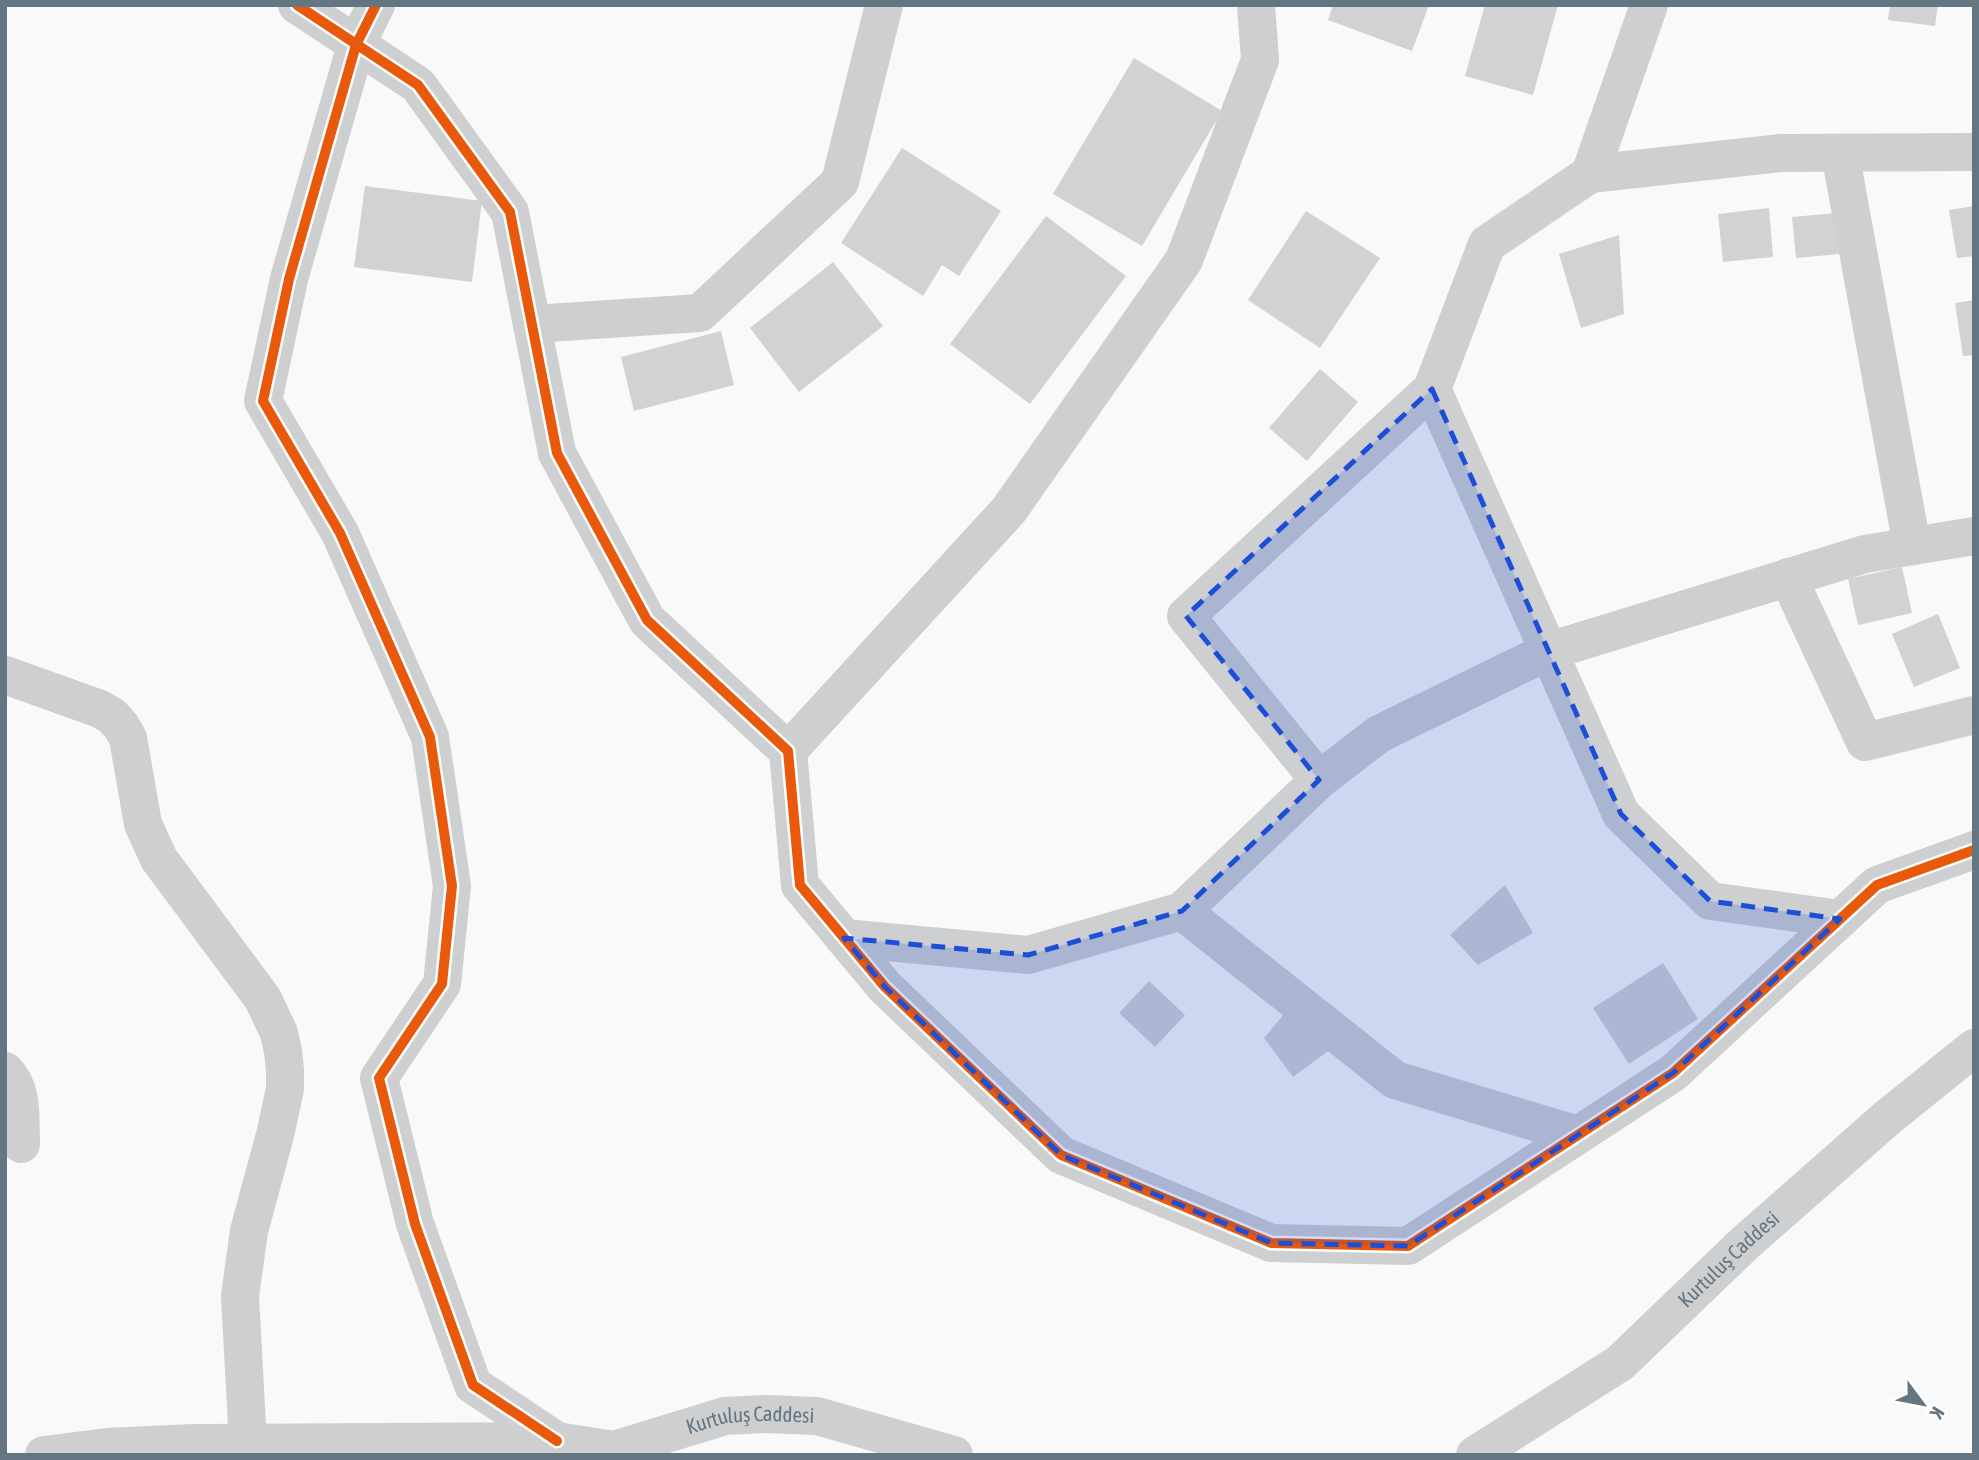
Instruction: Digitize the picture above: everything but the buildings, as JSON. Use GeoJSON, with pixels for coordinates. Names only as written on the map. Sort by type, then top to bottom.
{"type":"FeatureCollection","features":[{"type":"Feature","properties":{"kind":"street"},"geometry":{"type":"LineString","coordinates":[[297,5],[418,85],[510,212],[557,453],[647,620],[788,751],[800,885],[884,988],[1061,1155],[1271,1243],[1408,1246],[1673,1073],[1877,885],[1974,850]]}},
{"type":"Feature","properties":{"kind":"street"},"geometry":{"type":"LineString","coordinates":[[376,5],[356,45],[289,279],[262,401],[340,533],[430,737],[453,886],[442,985],[379,1078],[415,1224],[473,1385],[557,1441]]}},
{"type":"Feature","properties":{"kind":"street"},"geometry":{"type":"LineString","coordinates":[[532,324],[700,313],[840,182],[884,5]]}},
{"type":"Feature","properties":{"kind":"street"},"geometry":{"type":"LineString","coordinates":[[788,751],[1009,510],[1184,260],[1260,60],[1256,5]]}},
{"type":"Feature","properties":{"kind":"street"},"geometry":{"type":"LineString","coordinates":[[1590,174],[1649,5]]}},
{"type":"Feature","properties":{"kind":"street"},"geometry":{"type":"LineString","coordinates":[[1319,780],[1186,617],[1432,389],[1487,244],[1590,174],[1782,153],[1974,152]]}},
{"type":"Feature","properties":{"kind":"street"},"geometry":{"type":"LineString","coordinates":[[1840,153],[1912,546]]}},
{"type":"Feature","properties":{"kind":"street"},"geometry":{"type":"LineString","coordinates":[[1432,389],[1621,814],[1710,901],[1840,919]]}},
{"type":"Feature","properties":{"kind":"street"},"geometry":{"type":"LineString","coordinates":[[844,939],[1028,955],[1182,911],[1319,780],[1379,734],[1549,650],[1865,554],[1974,536]]}},
{"type":"Feature","properties":{"kind":"street"},"geometry":{"type":"LineString","coordinates":[[1788,577],[1865,742],[1974,715]]}},
{"type":"Feature","properties":{"kind":"street"},"geometry":{"type":"LineString","coordinates":[[5,675],[100,709],[112,716],[121,726],[128,738],[143,824],[154,850],[263,999],[279,1033],[285,1089],[249,1231],[240,1296],[248,1444]]}},
{"type":"Feature","properties":{"kind":"street"},"geometry":{"type":"LineString","coordinates":[[1182,911],[1395,1080],[1578,1135]]}},
{"type":"Feature","properties":{"kind":"street","name":"Kurtuluş Caddesi"},"geometry":{"type":"LineString","coordinates":[[1475,1455],[1620,1363],[1745,1243],[1887,1118],[1974,1048]]}},
{"type":"Feature","properties":{"kind":"street"},"geometry":{"type":"LineString","coordinates":[[5,1071],[12,1077],[18,1089],[21,1144]]}},
{"type":"Feature","properties":{"kind":"street","name":"Kurtuluş Caddesi"},"geometry":{"type":"LineString","coordinates":[[44,1455],[107,1447],[193,1449],[248,1444],[557,1441],[629,1450],[725,1416],[766,1414],[817,1416],[954,1455]]}},
{"type":"Feature","properties":{"kind":"highlighted area"},"geometry":{"type":"Polygon","coordinates":[[[1432,389],[1621,814],[1710,901],[1840,919],[1673,1073],[1408,1246],[1271,1243],[1061,1155],[885,987],[844,938],[1028,955],[1182,911],[1319,780],[1186,616],[1432,389]]]}},
{"type":"Feature","properties":{"kind":"cycle path"},"geometry":{"type":"LineString","coordinates":[[297,5],[418,85],[510,212],[557,453],[647,620],[788,751],[800,885],[885,987],[1061,1155],[1271,1243],[1408,1246],[1673,1073],[1877,885],[1974,850]]}},
{"type":"Feature","properties":{"kind":"cycle path"},"geometry":{"type":"LineString","coordinates":[[376,5],[356,45],[289,279],[263,401],[340,533],[430,737],[452,886],[442,984],[379,1078],[415,1224],[473,1385],[557,1441]]}}]}
